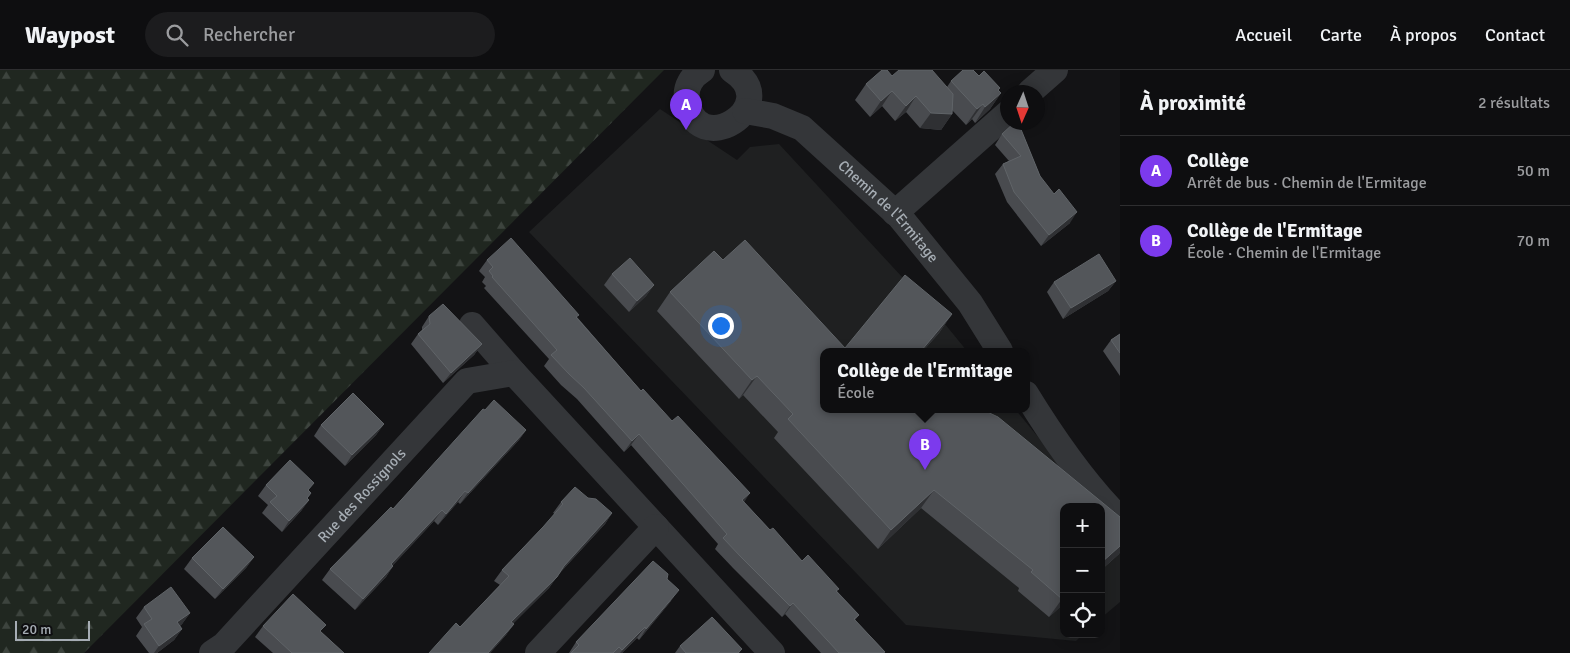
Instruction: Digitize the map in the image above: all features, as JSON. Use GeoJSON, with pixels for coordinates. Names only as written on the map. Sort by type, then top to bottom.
{"type":"FeatureCollection","features":[{"type":"Feature","properties":{"kind":"street"},"geometry":{"type":"LineString","coordinates":[[702,70],[691,79],[688,86],[686,96],[688,108],[700,123],[722,128],[730,126],[745,111],[749,98],[743,79],[732,70]]}},
{"type":"Feature","properties":{"kind":"street"},"geometry":{"type":"LineString","coordinates":[[1038,85],[1055,70]]}},
{"type":"Feature","properties":{"kind":"street","name":"Chemin de l'Ermitage"},"geometry":{"type":"LineString","coordinates":[[745,111],[774,116],[802,128],[895,213],[970,303],[998,348]]}},
{"type":"Feature","properties":{"kind":"street"},"geometry":{"type":"LineString","coordinates":[[895,213],[1000,120]]}},
{"type":"Feature","properties":{"kind":"street"},"geometry":{"type":"LineString","coordinates":[[472,325],[772,653]]}},
{"type":"Feature","properties":{"kind":"street","name":"Rue des Rossignols"},"geometry":{"type":"LineString","coordinates":[[223,650],[467,381],[514,372]]}},
{"type":"Feature","properties":{"kind":"street"},"geometry":{"type":"LineString","coordinates":[[1030,401],[1046,427],[1107,506],[1120,519]]}},
{"type":"Feature","properties":{"kind":"street"},"geometry":{"type":"LineString","coordinates":[[538,653],[656,527]]}},
{"type":"Feature","properties":{"kind":"shaded area"},"geometry":{"type":"Polygon","coordinates":[[[660,109],[737,160],[750,147],[779,144],[940,318],[965,348],[820,348],[820,413],[1018,413],[1093,503],[1060,503],[1060,638],[1079,638],[1076,641],[906,625],[529,232],[660,109]]]}},
{"type":"Feature","properties":{"kind":"shaded area"},"geometry":{"type":"Polygon","coordinates":[[[1105,518],[1120,536],[1120,602],[1105,615],[1105,518]]]}},
{"type":"Feature","properties":{"kind":"green space"},"geometry":{"type":"Polygon","coordinates":[[[0,70],[664,70],[84,653],[0,653],[0,70]]]}},
{"type":"Feature","properties":{"kind":"building"},"geometry":{"type":"Polygon","coordinates":[[[882,70],[887,70],[892,76],[899,70],[932,70],[953,94],[952,114],[931,113],[916,96],[906,106],[892,91],[881,101],[866,84],[882,70]]]}},
{"type":"Feature","properties":{"kind":"building"},"geometry":{"type":"Polygon","coordinates":[[[963,70],[973,70],[979,76],[984,71],[1000,88],[998,90],[1000,94],[985,107],[983,104],[977,109],[951,81],[963,70]]]}},
{"type":"Feature","properties":{"kind":"building"},"geometry":{"type":"Polygon","coordinates":[[[1006,130],[1021,130],[1040,176],[1054,194],[1059,189],[1077,212],[1049,235],[1014,192],[1003,164],[1021,156],[1002,134],[1006,130]]]}},
{"type":"Feature","properties":{"kind":"building"},"geometry":{"type":"Polygon","coordinates":[[[511,238],[579,315],[576,317],[641,391],[643,389],[672,421],[678,416],[750,493],[742,500],[770,530],[773,528],[802,561],[808,555],[839,589],[836,591],[859,615],[854,619],[885,652],[839,653],[793,603],[790,606],[723,538],[727,534],[639,434],[632,441],[551,355],[557,350],[492,277],[489,271],[493,267],[487,260],[511,238]]]}},
{"type":"Feature","properties":{"kind":"building"},"geometry":{"type":"Polygon","coordinates":[[[745,240],[845,348],[820,348],[820,413],[990,413],[998,417],[1103,503],[1060,503],[1060,597],[1031,572],[1033,570],[934,490],[891,530],[788,419],[793,414],[757,376],[752,380],[670,292],[714,251],[723,260],[745,240]]]}},
{"type":"Feature","properties":{"kind":"building"},"geometry":{"type":"Polygon","coordinates":[[[1099,254],[1116,281],[1071,308],[1054,282],[1099,254]]]}},
{"type":"Feature","properties":{"kind":"building"},"geometry":{"type":"Polygon","coordinates":[[[630,258],[654,285],[637,301],[612,274],[630,258]]]}},
{"type":"Feature","properties":{"kind":"building"},"geometry":{"type":"Polygon","coordinates":[[[905,275],[952,314],[924,348],[845,348],[905,275]]]}},
{"type":"Feature","properties":{"kind":"building"},"geometry":{"type":"Polygon","coordinates":[[[443,304],[482,344],[451,373],[418,334],[430,324],[429,316],[443,304]]]}},
{"type":"Feature","properties":{"kind":"building"},"geometry":{"type":"Polygon","coordinates":[[[1120,334],[1120,353],[1111,340],[1120,334]]]}},
{"type":"Feature","properties":{"kind":"building"},"geometry":{"type":"Polygon","coordinates":[[[353,393],[384,424],[352,455],[321,425],[353,393]]]}},
{"type":"Feature","properties":{"kind":"building"},"geometry":{"type":"Polygon","coordinates":[[[494,400],[526,430],[468,493],[465,491],[446,514],[442,510],[391,564],[393,566],[363,599],[330,569],[391,507],[393,509],[483,409],[485,410],[494,400]]]}},
{"type":"Feature","properties":{"kind":"building"},"geometry":{"type":"Polygon","coordinates":[[[290,460],[314,483],[308,490],[311,493],[307,498],[309,500],[289,521],[270,502],[277,496],[266,485],[290,460]]]}},
{"type":"Feature","properties":{"kind":"building"},"geometry":{"type":"Polygon","coordinates":[[[575,487],[588,498],[596,499],[612,513],[564,566],[557,577],[511,622],[514,624],[488,653],[429,653],[456,623],[460,627],[509,576],[502,570],[543,527],[563,504],[561,502],[575,487]]]}},
{"type":"Feature","properties":{"kind":"building"},"geometry":{"type":"Polygon","coordinates":[[[1105,505],[1120,517],[1120,546],[1105,559],[1105,505]]]}},
{"type":"Feature","properties":{"kind":"building"},"geometry":{"type":"Polygon","coordinates":[[[223,527],[254,557],[223,589],[192,558],[223,527]]]}},
{"type":"Feature","properties":{"kind":"building"},"geometry":{"type":"Polygon","coordinates":[[[653,561],[668,574],[667,579],[679,590],[646,629],[645,627],[622,650],[619,647],[613,653],[571,653],[579,645],[576,642],[653,561]]]}},
{"type":"Feature","properties":{"kind":"building"},"geometry":{"type":"Polygon","coordinates":[[[171,587],[190,613],[177,622],[182,629],[159,646],[144,624],[152,619],[144,607],[171,587]]]}},
{"type":"Feature","properties":{"kind":"building"},"geometry":{"type":"Polygon","coordinates":[[[293,594],[326,625],[320,631],[344,653],[292,653],[263,626],[293,594]]]}},
{"type":"Feature","properties":{"kind":"building"},"geometry":{"type":"Polygon","coordinates":[[[712,617],[742,649],[738,653],[686,653],[680,646],[712,617]]]}},
{"type":"Feature","properties":{"kind":"place","name":"Collège"},"geometry":{"type":"Point","coordinates":[686,130]}},
{"type":"Feature","properties":{"kind":"place","name":"Collège de l'Ermitage"},"geometry":{"type":"Point","coordinates":[925,470]}}]}
